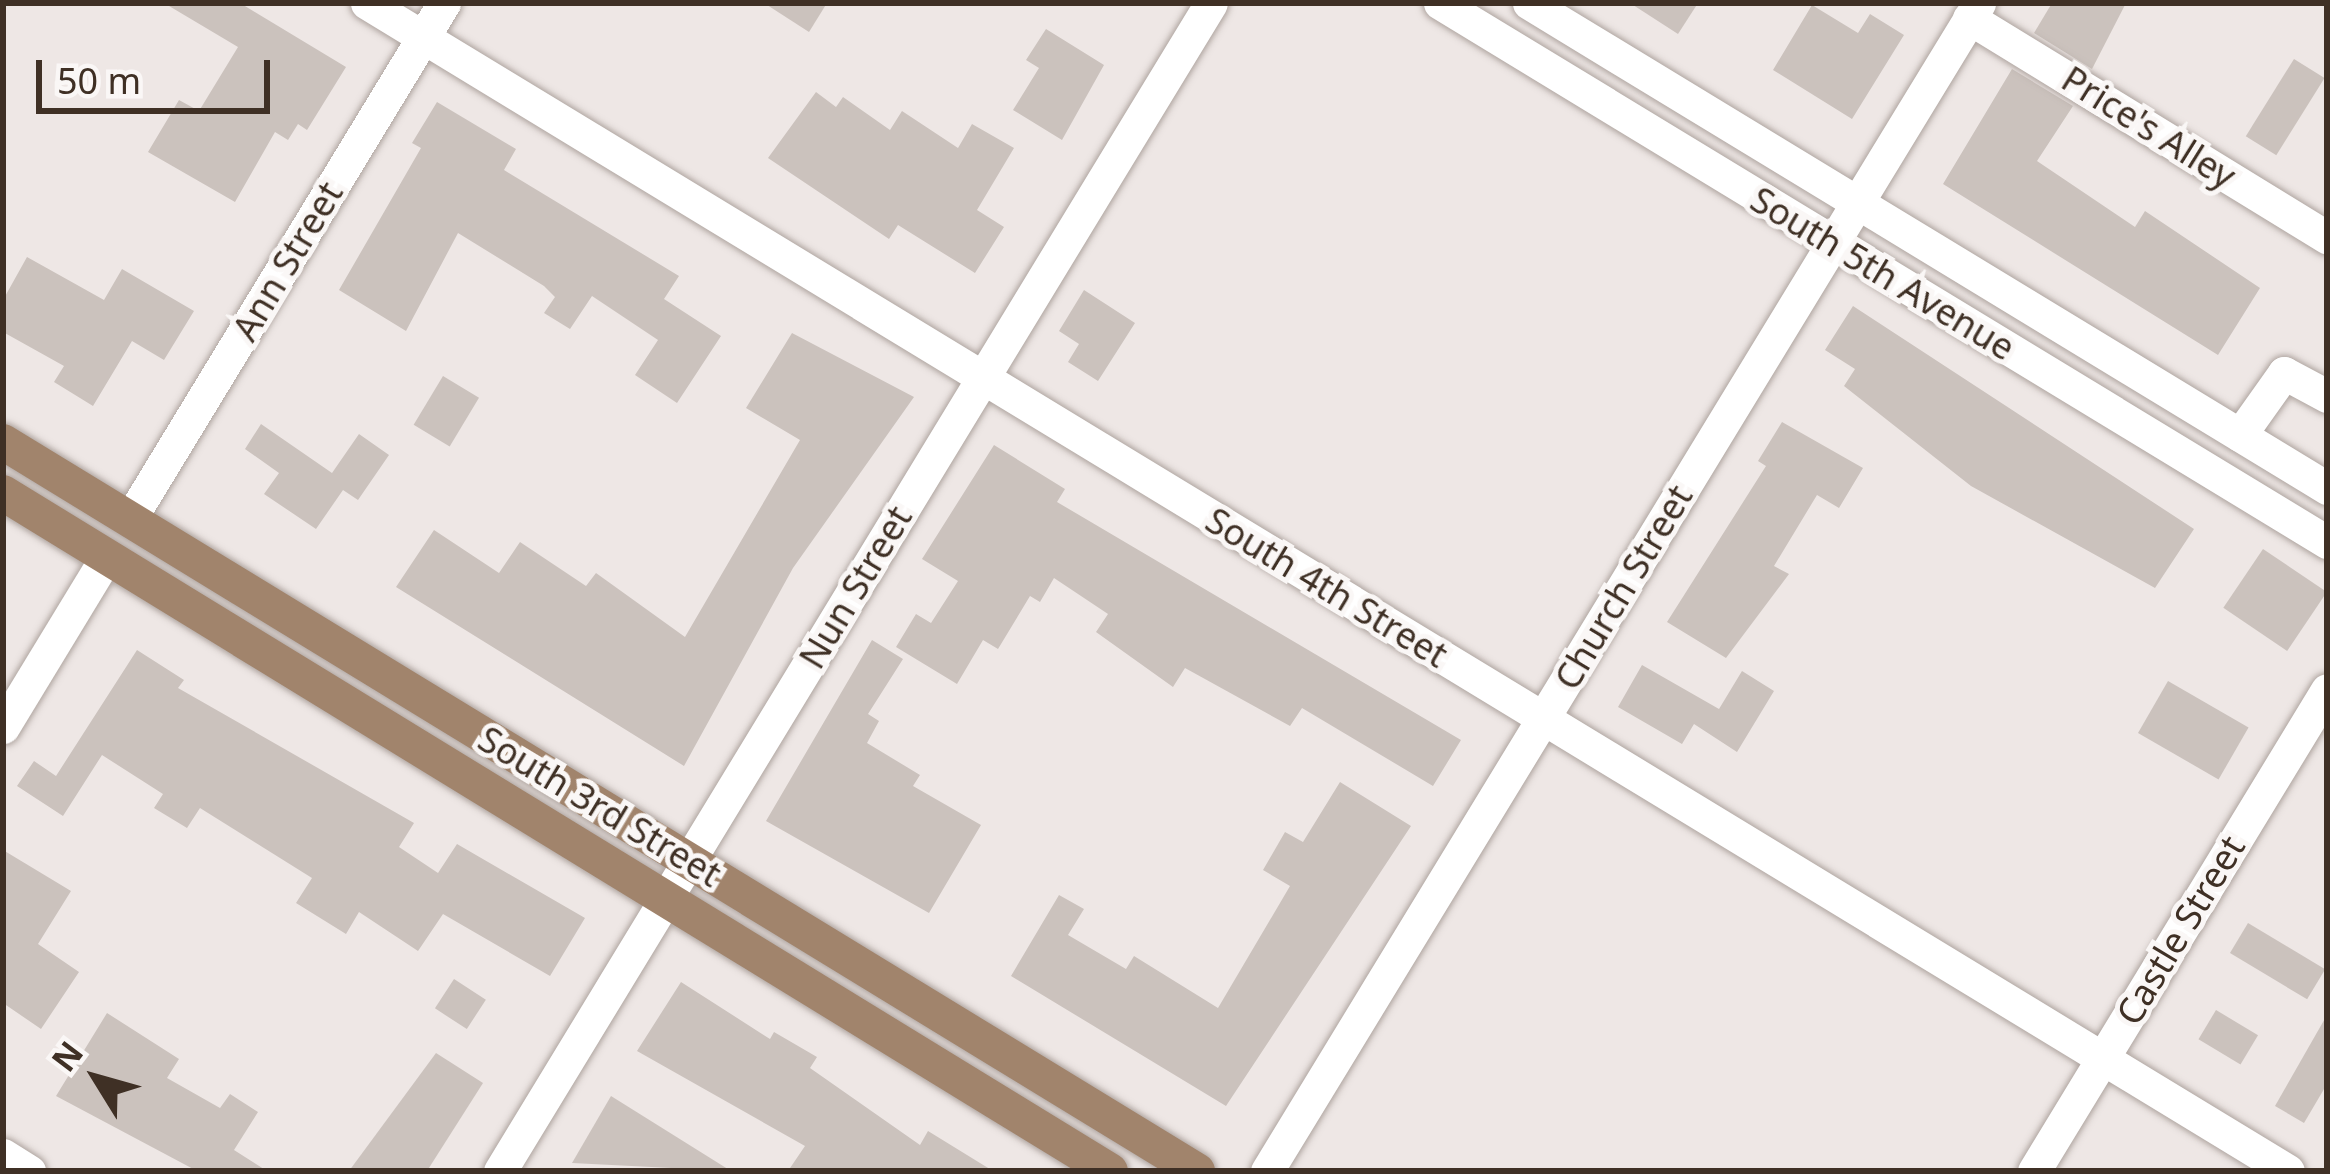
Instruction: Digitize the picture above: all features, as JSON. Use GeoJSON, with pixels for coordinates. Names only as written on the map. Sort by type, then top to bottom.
{"type":"FeatureCollection","features":[{"type":"Feature","properties":{"kind":"main road","name":"South 3rd Street"},"geometry":{"type":"LineString","coordinates":[[3,442],[1198,1171]]}},
{"type":"Feature","properties":{"kind":"main road","name":"South 3rd Street"},"geometry":{"type":"LineString","coordinates":[[3,493],[1110,1171]]}},
{"type":"Feature","properties":{"kind":"street","name":"South 4th Street"},"geometry":{"type":"LineString","coordinates":[[367,3],[2288,1171]]}},
{"type":"Feature","properties":{"kind":"street","name":"Ann Street"},"geometry":{"type":"LineString","coordinates":[[130,519],[444,3]]}},
{"type":"Feature","properties":{"kind":"street","name":"Nun Street"},"geometry":{"type":"LineString","coordinates":[[500,1171],[1211,3]]}},
{"type":"Feature","properties":{"kind":"street","name":"South 5th Avenue"},"geometry":{"type":"LineString","coordinates":[[1440,3],[2327,542]]}},
{"type":"Feature","properties":{"kind":"street","name":"South 5th Avenue"},"geometry":{"type":"LineString","coordinates":[[1529,3],[2327,488]]}},
{"type":"Feature","properties":{"kind":"street","name":"Church Street"},"geometry":{"type":"LineString","coordinates":[[1267,1171],[1974,11]]}},
{"type":"Feature","properties":{"kind":"street","name":"Price's Alley"},"geometry":{"type":"LineString","coordinates":[[1974,11],[2327,237]]}},
{"type":"Feature","properties":{"kind":"street"},"geometry":{"type":"LineString","coordinates":[[2240,435],[2284,374],[2327,395]]}},
{"type":"Feature","properties":{"kind":"street"},"geometry":{"type":"LineString","coordinates":[[3,727],[107,556]]}},
{"type":"Feature","properties":{"kind":"street","name":"Castle Street"},"geometry":{"type":"LineString","coordinates":[[2034,1171],[2327,690]]}},
{"type":"Feature","properties":{"kind":"street"},"geometry":{"type":"LineString","coordinates":[[3,1155],[29,1171]]}},
{"type":"Feature","properties":{"kind":"building"},"geometry":{"type":"Polygon","coordinates":[[[164,3],[240,3],[346,67],[307,130],[298,124],[288,140],[275,132],[235,202],[148,152],[179,100],[199,111],[238,47],[164,3]]]}},
{"type":"Feature","properties":{"kind":"building"},"geometry":{"type":"Polygon","coordinates":[[[764,3],[827,3],[809,32],[764,3]]]}},
{"type":"Feature","properties":{"kind":"building"},"geometry":{"type":"Polygon","coordinates":[[[1630,3],[1698,3],[1678,34],[1630,3]]]}},
{"type":"Feature","properties":{"kind":"building"},"geometry":{"type":"Polygon","coordinates":[[[2052,3],[2126,3],[2092,69],[2034,33],[2052,3]]]}},
{"type":"Feature","properties":{"kind":"building"},"geometry":{"type":"Polygon","coordinates":[[[1812,5],[1858,33],[1870,14],[1904,35],[1852,119],[1773,70],[1812,5]]]}},
{"type":"Feature","properties":{"kind":"building"},"geometry":{"type":"Polygon","coordinates":[[[1046,29],[1104,65],[1062,140],[1013,110],[1039,68],[1026,60],[1046,29]]]}},
{"type":"Feature","properties":{"kind":"building"},"geometry":{"type":"Polygon","coordinates":[[[2294,59],[2325,78],[2276,155],[2246,136],[2294,59]]]}},
{"type":"Feature","properties":{"kind":"building"},"geometry":{"type":"Polygon","coordinates":[[[2012,69],[2073,106],[2037,161],[2135,227],[2145,211],[2260,288],[2218,355],[1943,184],[2012,69]]]}},
{"type":"Feature","properties":{"kind":"building"},"geometry":{"type":"Polygon","coordinates":[[[816,92],[836,107],[843,97],[890,130],[902,111],[958,148],[972,124],[1014,148],[977,210],[1004,227],[975,273],[898,225],[889,239],[768,158],[816,92]]]}},
{"type":"Feature","properties":{"kind":"building"},"geometry":{"type":"Polygon","coordinates":[[[437,102],[516,149],[504,170],[679,276],[664,299],[721,336],[677,403],[635,375],[658,340],[592,296],[570,329],[544,313],[555,297],[544,286],[458,233],[406,331],[339,290],[421,148],[412,143],[437,102]]]}},
{"type":"Feature","properties":{"kind":"building"},"geometry":{"type":"Polygon","coordinates":[[[27,257],[104,300],[122,269],[194,311],[164,360],[132,341],[93,406],[54,382],[64,366],[3,332],[3,300],[27,257]]]}},
{"type":"Feature","properties":{"kind":"building"},"geometry":{"type":"Polygon","coordinates":[[[1084,290],[1135,323],[1098,381],[1068,362],[1079,344],[1059,331],[1084,290]]]}},
{"type":"Feature","properties":{"kind":"building"},"geometry":{"type":"Polygon","coordinates":[[[1853,306],[2194,529],[2155,588],[1971,486],[1844,386],[1855,369],[1825,350],[1853,306]]]}},
{"type":"Feature","properties":{"kind":"building"},"geometry":{"type":"Polygon","coordinates":[[[792,333],[914,397],[793,568],[684,766],[396,587],[434,530],[499,573],[520,542],[586,586],[596,573],[685,637],[800,440],[746,408],[792,333]]]}},
{"type":"Feature","properties":{"kind":"building"},"geometry":{"type":"Polygon","coordinates":[[[443,376],[479,398],[450,446],[414,425],[443,376]]]}},
{"type":"Feature","properties":{"kind":"building"},"geometry":{"type":"Polygon","coordinates":[[[1782,422],[1863,468],[1839,508],[1817,495],[1774,566],[1789,574],[1726,658],[1667,622],[1766,466],[1758,461],[1782,422]]]}},
{"type":"Feature","properties":{"kind":"building"},"geometry":{"type":"Polygon","coordinates":[[[261,424],[332,473],[359,434],[389,455],[358,500],[343,490],[316,529],[264,494],[279,473],[245,449],[261,424]]]}},
{"type":"Feature","properties":{"kind":"building"},"geometry":{"type":"Polygon","coordinates":[[[994,445],[1065,489],[1057,502],[1461,740],[1433,786],[1302,708],[1290,726],[1185,668],[1173,687],[1096,632],[1108,614],[1054,578],[1040,602],[1030,596],[998,649],[983,640],[957,684],[896,647],[916,614],[931,623],[958,581],[922,559],[994,445]]]}},
{"type":"Feature","properties":{"kind":"building"},"geometry":{"type":"Polygon","coordinates":[[[2263,549],[2327,592],[2287,651],[2223,608],[2263,549]]]}},
{"type":"Feature","properties":{"kind":"building"},"geometry":{"type":"Polygon","coordinates":[[[872,640],[903,659],[868,714],[879,721],[867,743],[920,775],[913,786],[981,825],[929,913],[766,821],[872,640]]]}},
{"type":"Feature","properties":{"kind":"building"},"geometry":{"type":"Polygon","coordinates":[[[137,650],[184,680],[178,688],[414,823],[399,847],[438,873],[457,844],[585,918],[550,976],[443,914],[418,951],[359,912],[346,934],[296,903],[312,878],[200,808],[187,828],[154,808],[163,794],[102,755],[63,816],[17,786],[34,761],[56,776],[137,650]]]}},
{"type":"Feature","properties":{"kind":"building"},"geometry":{"type":"Polygon","coordinates":[[[1642,665],[1719,709],[1742,671],[1774,691],[1737,752],[1694,724],[1682,744],[1618,707],[1642,665]]]}},
{"type":"Feature","properties":{"kind":"building"},"geometry":{"type":"Polygon","coordinates":[[[2168,681],[2249,728],[2219,779],[2138,733],[2168,681]]]}},
{"type":"Feature","properties":{"kind":"building"},"geometry":{"type":"Polygon","coordinates":[[[1340,782],[1411,826],[1226,1106],[1011,976],[1059,895],[1084,909],[1068,935],[1126,969],[1134,956],[1218,1008],[1290,886],[1263,870],[1285,832],[1303,842],[1340,782]]]}},
{"type":"Feature","properties":{"kind":"building"},"geometry":{"type":"Polygon","coordinates":[[[3,850],[71,891],[38,944],[79,972],[41,1029],[3,1003],[3,850]]]}},
{"type":"Feature","properties":{"kind":"building"},"geometry":{"type":"Polygon","coordinates":[[[2248,923],[2325,969],[2307,999],[2230,953],[2248,923]]]}},
{"type":"Feature","properties":{"kind":"building"},"geometry":{"type":"Polygon","coordinates":[[[454,979],[486,1000],[467,1029],[435,1008],[454,979]]]}},
{"type":"Feature","properties":{"kind":"building"},"geometry":{"type":"Polygon","coordinates":[[[681,982],[770,1039],[774,1032],[817,1057],[810,1068],[920,1145],[928,1131],[993,1171],[788,1171],[805,1146],[637,1051],[681,982]]]}},
{"type":"Feature","properties":{"kind":"building"},"geometry":{"type":"Polygon","coordinates":[[[2216,1010],[2258,1035],[2240,1064],[2198,1039],[2216,1010]]]}},
{"type":"Feature","properties":{"kind":"building"},"geometry":{"type":"Polygon","coordinates":[[[107,1013],[179,1059],[167,1078],[220,1108],[230,1094],[258,1112],[234,1150],[267,1171],[197,1171],[56,1096],[107,1013]]]}},
{"type":"Feature","properties":{"kind":"building"},"geometry":{"type":"Polygon","coordinates":[[[2327,1015],[2327,1084],[2304,1123],[2275,1106],[2327,1015]]]}},
{"type":"Feature","properties":{"kind":"building"},"geometry":{"type":"Polygon","coordinates":[[[436,1053],[483,1083],[427,1171],[349,1171],[436,1053]]]}},
{"type":"Feature","properties":{"kind":"building"},"geometry":{"type":"Polygon","coordinates":[[[611,1096],[731,1171],[572,1163],[611,1096]]]}}]}
